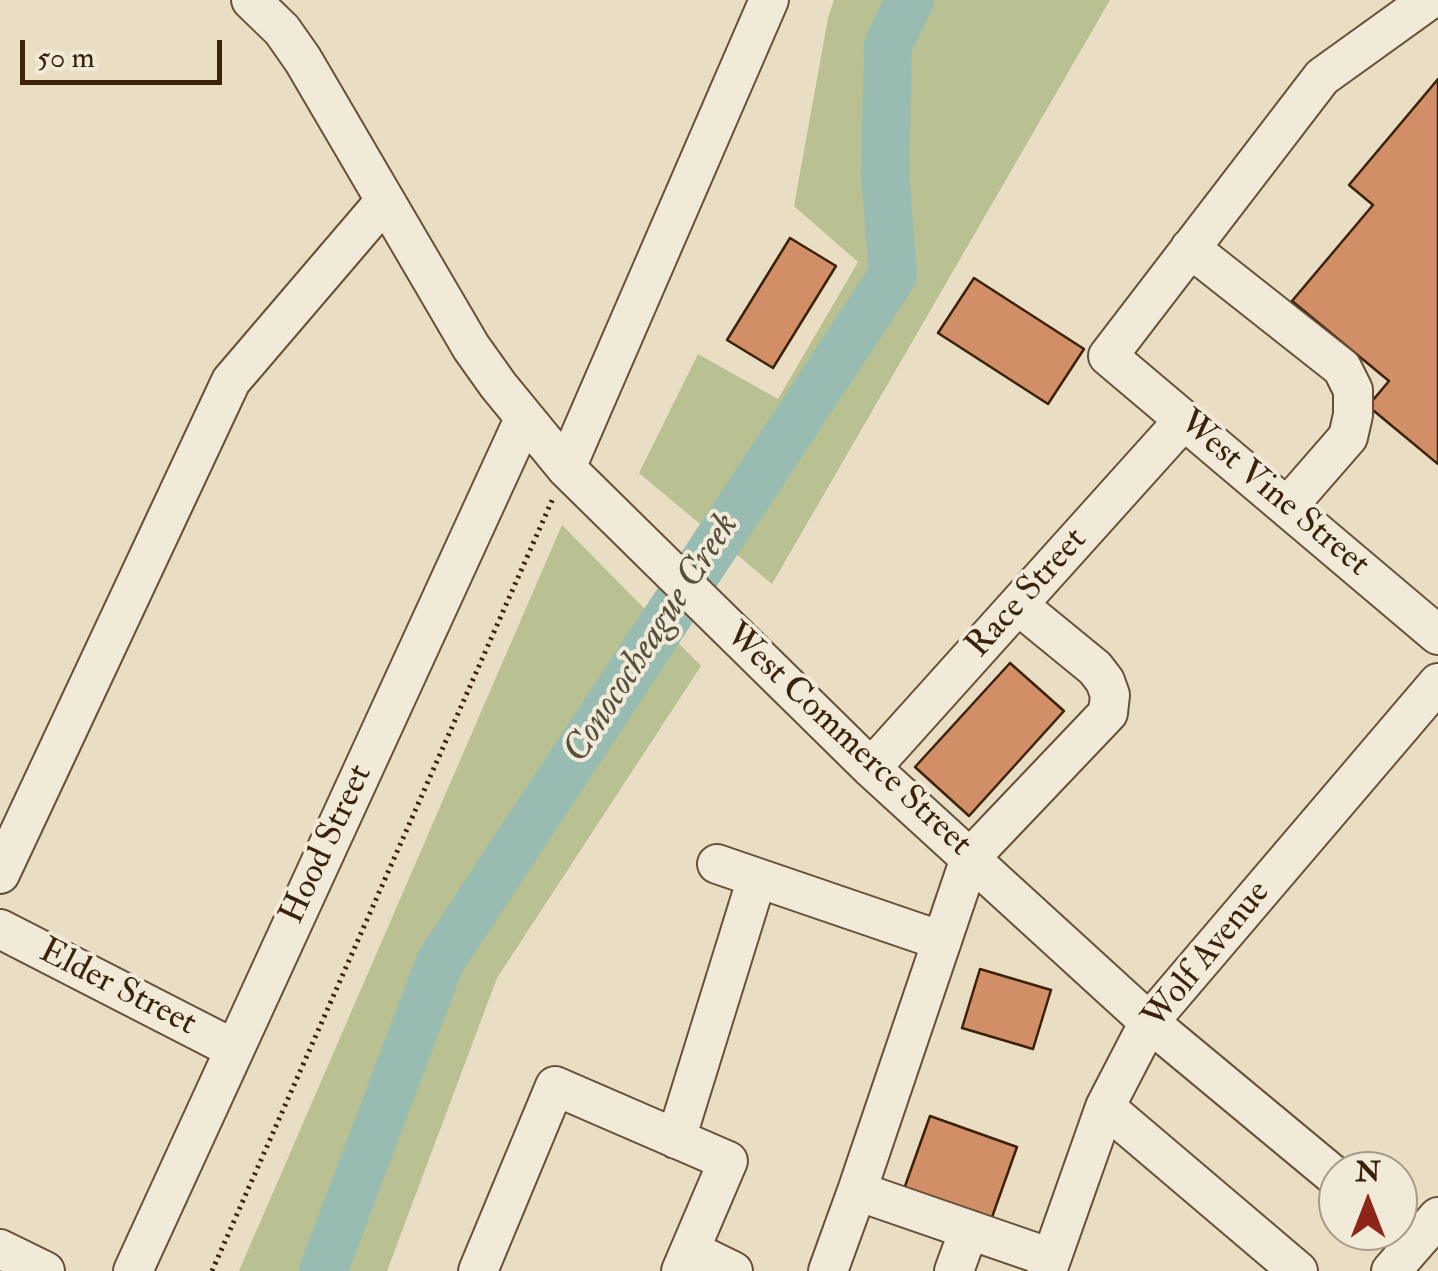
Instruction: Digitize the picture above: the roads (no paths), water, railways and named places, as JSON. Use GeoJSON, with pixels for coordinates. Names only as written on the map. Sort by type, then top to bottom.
{"type":"FeatureCollection","features":[{"type":"Feature","properties":{"kind":"street","name":"West Commerce Street"},"geometry":{"type":"LineString","coordinates":[[251,0],[288,15],[303,60],[471,347],[566,468],[872,768],[1149,1022],[1318,1161]]}},
{"type":"Feature","properties":{"kind":"street"},"geometry":{"type":"LineString","coordinates":[[566,468],[769,0]]}},
{"type":"Feature","properties":{"kind":"street"},"geometry":{"type":"LineString","coordinates":[[1287,507],[1348,438],[1354,415],[1354,390],[1342,368],[1190,248],[1322,76],[1428,0]]}},
{"type":"Feature","properties":{"kind":"street"},"geometry":{"type":"LineString","coordinates":[[0,874],[231,381],[384,202]]}},
{"type":"Feature","properties":{"kind":"street","name":"West Vine Street"},"geometry":{"type":"LineString","coordinates":[[1190,248],[1108,356],[1438,634]]}},
{"type":"Feature","properties":{"kind":"street","name":"Hood Street"},"geometry":{"type":"LineString","coordinates":[[133,1271],[524,419]]}},
{"type":"Feature","properties":{"kind":"street","name":"Race Street"},"geometry":{"type":"LineString","coordinates":[[872,768],[1184,420]]}},
{"type":"Feature","properties":{"kind":"street"},"geometry":{"type":"LineString","coordinates":[[828,1271],[970,858],[1108,713],[1110,695],[1095,668],[1018,606]]}},
{"type":"Feature","properties":{"kind":"street","name":"Wolf Avenue"},"geometry":{"type":"LineString","coordinates":[[1049,1265],[1105,1107],[1149,1022],[1438,683]]}},
{"type":"Feature","properties":{"kind":"street"},"geometry":{"type":"LineString","coordinates":[[716,864],[942,941]]}},
{"type":"Feature","properties":{"kind":"street"},"geometry":{"type":"LineString","coordinates":[[676,1139],[757,878]]}},
{"type":"Feature","properties":{"kind":"street","name":"Elder Street"},"geometry":{"type":"LineString","coordinates":[[0,929],[234,1048]]}},
{"type":"Feature","properties":{"kind":"street"},"geometry":{"type":"LineString","coordinates":[[478,1271],[554,1086],[728,1161],[685,1260],[733,1271]]}},
{"type":"Feature","properties":{"kind":"street"},"geometry":{"type":"LineString","coordinates":[[1105,1107],[1298,1271]]}},
{"type":"Feature","properties":{"kind":"street"},"geometry":{"type":"LineString","coordinates":[[856,1191],[969,1230],[1049,1265]]}},
{"type":"Feature","properties":{"kind":"street"},"geometry":{"type":"LineString","coordinates":[[954,1271],[969,1230]]}},
{"type":"Feature","properties":{"kind":"street"},"geometry":{"type":"LineString","coordinates":[[0,1248],[44,1271]]}},
{"type":"Feature","properties":{"kind":"waterway","name":"Conococheague Creek"},"geometry":{"type":"LineString","coordinates":[[323,1271],[440,962],[893,275],[885,173],[888,45],[910,0]]}}]}
